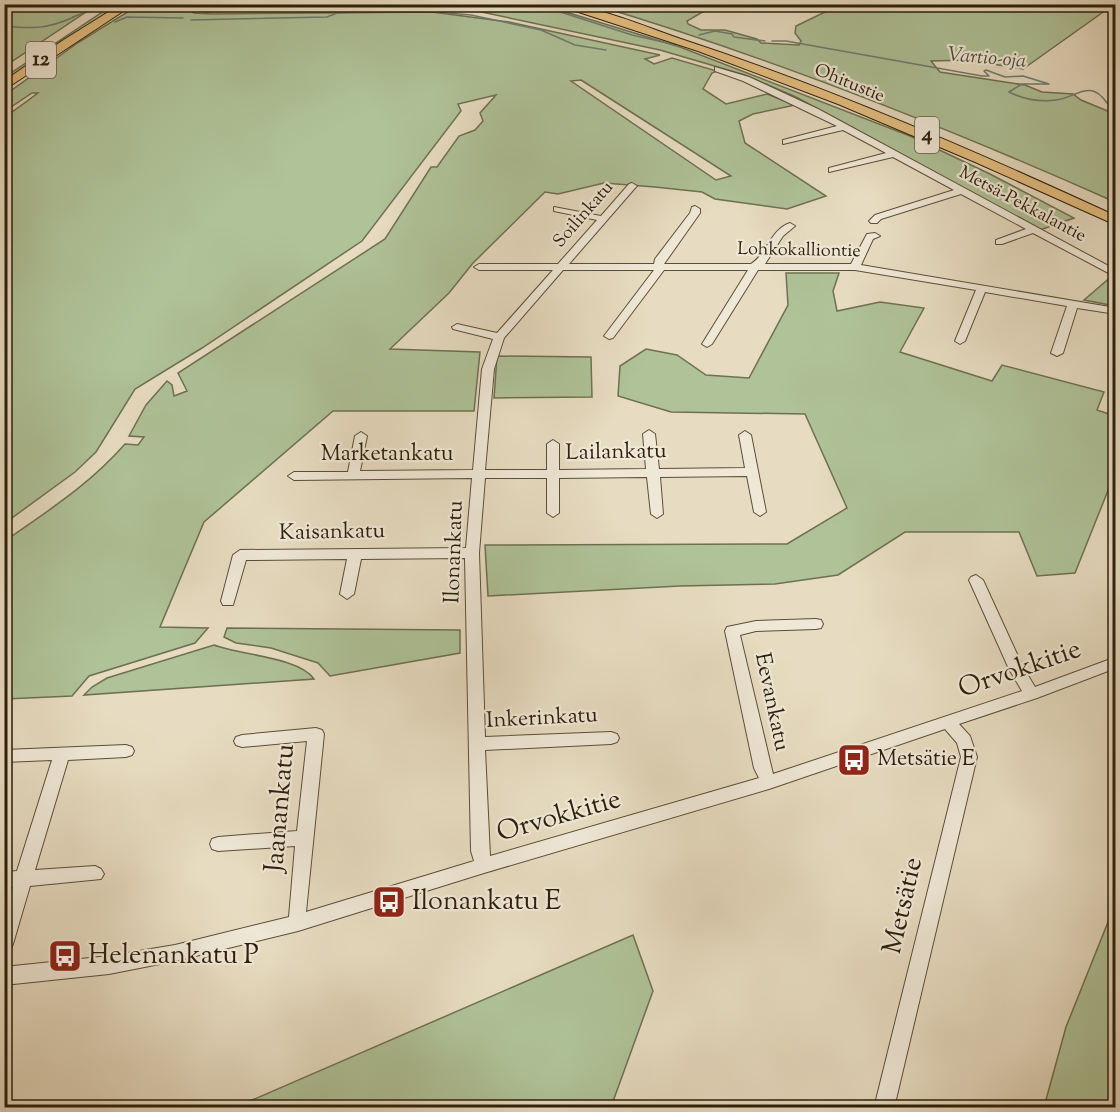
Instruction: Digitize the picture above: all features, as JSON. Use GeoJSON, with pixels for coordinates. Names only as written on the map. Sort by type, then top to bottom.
{"type":"FeatureCollection","features":[{"type":"Feature","properties":{"kind":"highway"},"geometry":{"type":"LineString","coordinates":[[64,33],[103,4]]}},
{"type":"Feature","properties":{"kind":"highway","name":"12"},"geometry":{"type":"LineString","coordinates":[[4,72],[109,4]]}},
{"type":"Feature","properties":{"kind":"highway","name":"12"},"geometry":{"type":"LineString","coordinates":[[4,87],[79,35],[129,4]]}},
{"type":"Feature","properties":{"kind":"highway"},"geometry":{"type":"LineString","coordinates":[[79,35],[134,4]]}},
{"type":"Feature","properties":{"kind":"highway","name":"Ohitustie"},"geometry":{"type":"LineString","coordinates":[[559,4],[696,46],[825,93],[1000,167],[1116,221]]}},
{"type":"Feature","properties":{"kind":"highway","name":"Ohitustie"},"geometry":{"type":"LineString","coordinates":[[580,4],[742,55],[854,97],[1022,166],[1116,209]]}},
{"type":"Feature","properties":{"kind":"street"},"geometry":{"type":"LineString","coordinates":[[76,4],[92,4]]}},
{"type":"Feature","properties":{"kind":"street","name":"Metsä-Pekkalantie"},"geometry":{"type":"LineString","coordinates":[[718,69],[793,99],[1116,274]]}},
{"type":"Feature","properties":{"kind":"street"},"geometry":{"type":"LineString","coordinates":[[786,142],[843,127]]}},
{"type":"Feature","properties":{"kind":"street"},"geometry":{"type":"LineString","coordinates":[[832,170],[893,154]]}},
{"type":"Feature","properties":{"kind":"street","name":"Soilinkatu"},"geometry":{"type":"LineString","coordinates":[[561,266],[632,186]]}},
{"type":"Feature","properties":{"kind":"street"},"geometry":{"type":"LineString","coordinates":[[874,221],[878,217],[961,191]]}},
{"type":"Feature","properties":{"kind":"street"},"geometry":{"type":"LineString","coordinates":[[557,209],[603,219]]}},
{"type":"Feature","properties":{"kind":"street"},"geometry":{"type":"LineString","coordinates":[[609,336],[659,271],[659,261],[695,213],[695,209]]}},
{"type":"Feature","properties":{"kind":"street"},"geometry":{"type":"LineString","coordinates":[[707,344],[755,266],[762,263],[783,229],[790,226]]}},
{"type":"Feature","properties":{"kind":"street"},"geometry":{"type":"LineString","coordinates":[[999,242],[1033,230]]}},
{"type":"Feature","properties":{"kind":"street"},"geometry":{"type":"LineString","coordinates":[[855,267],[870,236],[875,236]]}},
{"type":"Feature","properties":{"kind":"street","name":"Ilonankatu"},"geometry":{"type":"LineString","coordinates":[[484,865],[480,851],[472,553],[488,369],[499,337],[561,266]]}},
{"type":"Feature","properties":{"kind":"street","name":"Lohkokalliontie"},"geometry":{"type":"LineString","coordinates":[[479,267],[855,267],[1116,311]]}},
{"type":"Feature","properties":{"kind":"street"},"geometry":{"type":"LineString","coordinates":[[960,341],[982,288]]}},
{"type":"Feature","properties":{"kind":"street"},"geometry":{"type":"LineString","coordinates":[[1057,353],[1073,304]]}},
{"type":"Feature","properties":{"kind":"street"},"geometry":{"type":"LineString","coordinates":[[457,327],[499,337]]}},
{"type":"Feature","properties":{"kind":"street"},"geometry":{"type":"LineString","coordinates":[[649,434],[657,514]]}},
{"type":"Feature","properties":{"kind":"street"},"geometry":{"type":"LineString","coordinates":[[353,476],[361,435]]}},
{"type":"Feature","properties":{"kind":"street"},"geometry":{"type":"LineString","coordinates":[[745,435],[760,512]]}},
{"type":"Feature","properties":{"kind":"street"},"geometry":{"type":"LineString","coordinates":[[553,444],[553,513]]}},
{"type":"Feature","properties":{"kind":"street","name":"Lailankatu"},"geometry":{"type":"LineString","coordinates":[[480,475],[752,472]]}},
{"type":"Feature","properties":{"kind":"street","name":"Marketankatu"},"geometry":{"type":"LineString","coordinates":[[294,476],[480,475]]}},
{"type":"Feature","properties":{"kind":"street","name":"Kaisankatu"},"geometry":{"type":"LineString","coordinates":[[228,601],[240,555],[472,553]]}},
{"type":"Feature","properties":{"kind":"street"},"geometry":{"type":"LineString","coordinates":[[347,594],[356,554]]}},
{"type":"Feature","properties":{"kind":"street"},"geometry":{"type":"LineString","coordinates":[[976,580],[1016,669],[1032,694]]}},
{"type":"Feature","properties":{"kind":"street","name":"Eevankatu"},"geometry":{"type":"LineString","coordinates":[[769,782],[762,768],[732,631],[756,626],[816,624]]}},
{"type":"Feature","properties":{"kind":"street","name":"Orvokkitie"},"geometry":{"type":"LineString","coordinates":[[4,976],[109,965],[175,953],[298,923],[484,865],[769,782],[1032,694],[1116,662]]}},
{"type":"Feature","properties":{"kind":"street","name":"Metsätie"},"geometry":{"type":"LineString","coordinates":[[884,1107],[969,757],[964,740],[948,722]]}},
{"type":"Feature","properties":{"kind":"street","name":"Jaanankatu"},"geometry":{"type":"LineString","coordinates":[[242,741],[316,734],[297,905],[298,923]]}},
{"type":"Feature","properties":{"kind":"street","name":"Inkerinkatu"},"geometry":{"type":"LineString","coordinates":[[476,744],[611,738]]}},
{"type":"Feature","properties":{"kind":"street"},"geometry":{"type":"LineString","coordinates":[[4,756],[126,752]]}},
{"type":"Feature","properties":{"kind":"street"},"geometry":{"type":"LineString","coordinates":[[4,944],[62,753]]}},
{"type":"Feature","properties":{"kind":"street"},"geometry":{"type":"LineString","coordinates":[[218,844],[304,838]]}},
{"type":"Feature","properties":{"kind":"street"},"geometry":{"type":"LineString","coordinates":[[4,880],[95,874]]}},
{"type":"Feature","properties":{"kind":"green space"},"geometry":{"type":"Polygon","coordinates":[[[180,5],[194,13],[211,14],[432,12],[509,22],[660,55],[645,59],[654,64],[672,58],[717,71],[712,73],[703,89],[726,104],[767,94],[795,105],[753,114],[739,121],[745,143],[826,196],[787,209],[715,199],[702,192],[604,183],[558,194],[545,192],[473,263],[449,293],[390,349],[480,352],[474,411],[333,411],[204,522],[160,627],[208,628],[195,643],[89,676],[72,696],[5,699],[5,541],[83,485],[125,444],[138,445],[144,437],[129,436],[146,405],[167,381],[172,385],[174,396],[187,391],[178,373],[385,239],[431,167],[437,167],[459,136],[475,130],[483,121],[480,113],[496,95],[458,104],[461,111],[362,241],[202,348],[135,389],[96,452],[75,472],[5,523],[4,118],[38,93],[32,93],[5,111],[5,95],[79,42],[137,6],[180,5]],[[581,80],[571,81],[716,180],[731,176],[581,80]]]}},
{"type":"Feature","properties":{"kind":"green space"},"geometry":{"type":"Polygon","coordinates":[[[188,5],[543,5],[680,47],[910,136],[1074,218],[1040,230],[796,97],[745,75],[660,50],[472,10],[430,6],[206,12],[195,10],[188,5]]]}},
{"type":"Feature","properties":{"kind":"green space"},"geometry":{"type":"Polygon","coordinates":[[[595,5],[722,5],[711,7],[687,21],[688,24],[701,30],[725,30],[757,39],[761,43],[799,45],[801,41],[795,33],[796,26],[827,11],[915,5],[1113,5],[1023,69],[969,60],[931,61],[940,72],[1025,85],[1042,92],[1073,94],[1081,100],[1115,114],[1115,202],[858,95],[727,47],[595,5]]]}},
{"type":"Feature","properties":{"kind":"green space"},"geometry":{"type":"Polygon","coordinates":[[[5,6],[92,8],[5,66],[5,6]]]}},
{"type":"Feature","properties":{"kind":"green space"},"geometry":{"type":"Polygon","coordinates":[[[110,7],[119,7],[5,83],[5,77],[110,7]]]}},
{"type":"Feature","properties":{"kind":"green space"},"geometry":{"type":"Polygon","coordinates":[[[786,273],[839,273],[833,291],[837,311],[880,302],[924,308],[900,352],[992,381],[1002,365],[1104,392],[1097,410],[1115,416],[1115,473],[1075,573],[1037,576],[1019,532],[905,532],[838,575],[775,584],[680,586],[488,596],[485,545],[787,544],[847,508],[805,414],[671,412],[618,396],[620,366],[646,349],[677,355],[706,375],[749,378],[788,305],[786,273]]]}},
{"type":"Feature","properties":{"kind":"green space"},"geometry":{"type":"Polygon","coordinates":[[[1112,276],[1115,278],[1115,306],[1084,300],[1112,276]]]}},
{"type":"Feature","properties":{"kind":"green space"},"geometry":{"type":"Polygon","coordinates":[[[497,356],[591,357],[592,397],[494,398],[497,356]]]}},
{"type":"Feature","properties":{"kind":"green space"},"geometry":{"type":"Polygon","coordinates":[[[227,628],[460,630],[460,653],[330,676],[318,663],[271,648],[236,643],[224,637],[227,628]]]}},
{"type":"Feature","properties":{"kind":"green space"},"geometry":{"type":"Polygon","coordinates":[[[214,645],[282,661],[296,666],[314,679],[84,695],[107,678],[214,645]]]}},
{"type":"Feature","properties":{"kind":"green space"},"geometry":{"type":"Polygon","coordinates":[[[1115,874],[1115,1107],[1044,1107],[1066,1027],[1108,922],[1115,874]]]}},
{"type":"Feature","properties":{"kind":"green space"},"geometry":{"type":"Polygon","coordinates":[[[633,935],[653,991],[611,1107],[236,1107],[633,935]]]}},
{"type":"Feature","properties":{"kind":"waterway"},"geometry":{"type":"LineString","coordinates":[[4,5],[89,11],[73,17]]}},
{"type":"Feature","properties":{"kind":"waterway","name":"Vartio-oja"},"geometry":{"type":"LineString","coordinates":[[515,6],[548,8],[632,35],[676,45]]}},
{"type":"Feature","properties":{"kind":"waterway"},"geometry":{"type":"LineString","coordinates":[[191,20],[327,17],[337,13],[412,10],[471,15],[541,30],[575,45],[606,50]]}},
{"type":"Feature","properties":{"kind":"waterway"},"geometry":{"type":"LineString","coordinates":[[4,26],[40,27],[74,17]]}},
{"type":"Feature","properties":{"kind":"waterway"},"geometry":{"type":"LineString","coordinates":[[115,22],[127,17],[183,18]]}},
{"type":"Feature","properties":{"kind":"waterway","name":"Vartio-oja"},"geometry":{"type":"LineString","coordinates":[[699,35],[715,31],[732,34],[734,37],[765,41]]}},
{"type":"Feature","properties":{"kind":"waterway","name":"Vartio-oja"},"geometry":{"type":"LineString","coordinates":[[772,41],[786,41],[982,76],[989,76],[984,71],[986,70],[1005,77],[1023,76],[1049,84],[1022,84],[1009,92],[1032,99],[1050,101],[1089,91],[1095,92],[1107,103],[1116,104]]}},
{"type":"Feature","properties":{"kind":"waterway","name":"Vartio-oja"},"geometry":{"type":"LineString","coordinates":[[1116,107],[1108,109],[1116,113]]}},
{"type":"Feature","properties":{"kind":"place","name":"Metsätie E"},"geometry":{"type":"Point","coordinates":[854,760]}},
{"type":"Feature","properties":{"kind":"place","name":"Ilonankatu E"},"geometry":{"type":"Point","coordinates":[389,902]}},
{"type":"Feature","properties":{"kind":"place","name":"Helenankatu P"},"geometry":{"type":"Point","coordinates":[65,956]}}]}
